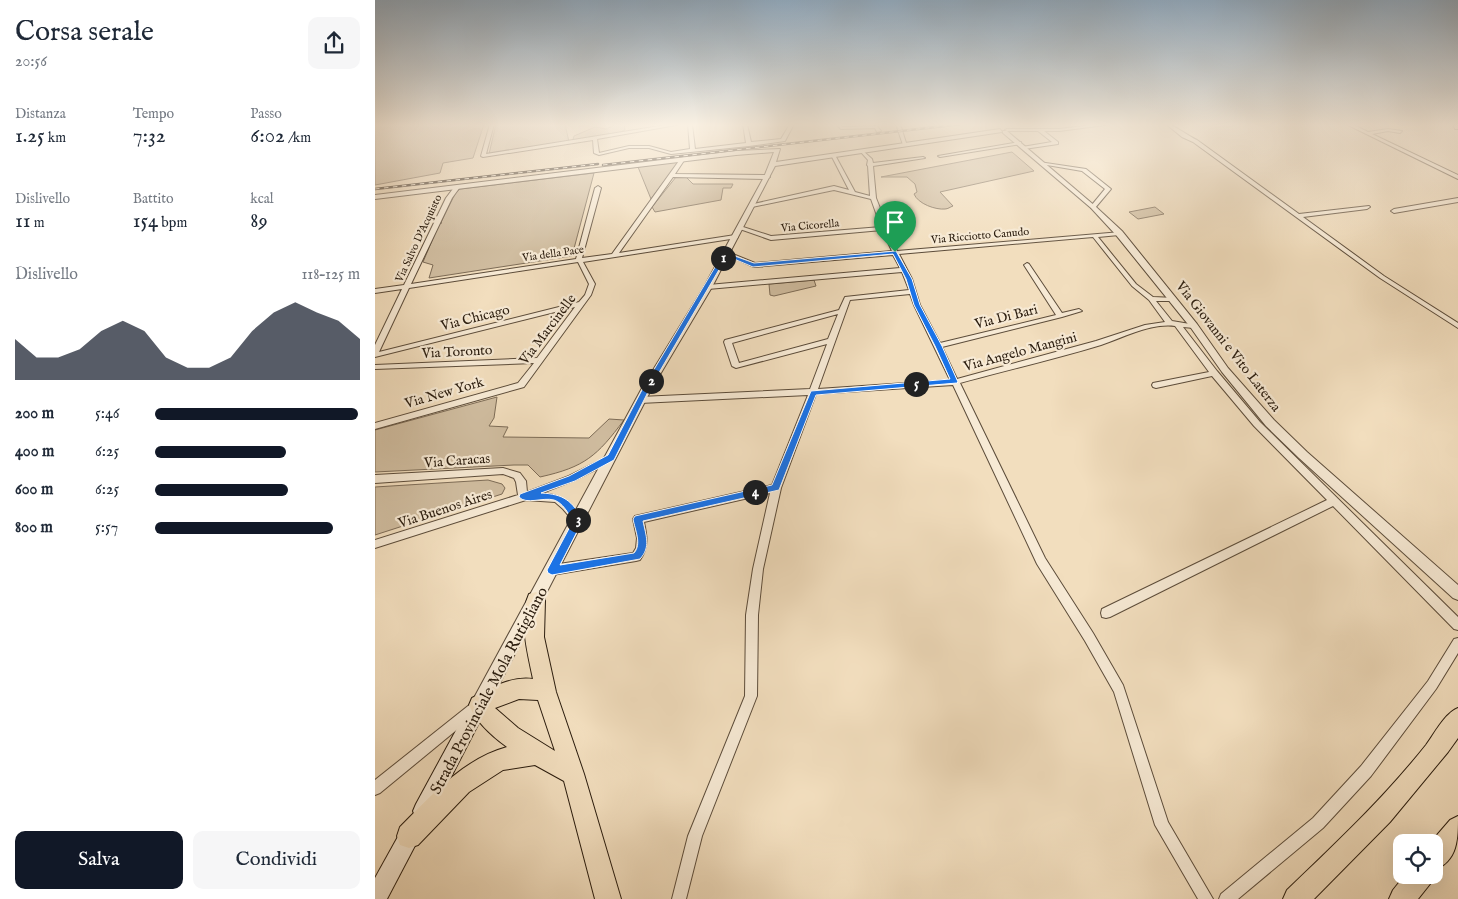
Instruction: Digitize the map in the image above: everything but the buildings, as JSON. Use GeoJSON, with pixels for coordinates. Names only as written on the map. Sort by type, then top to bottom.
{"type":"FeatureCollection","features":[{"type":"Feature","properties":{"kind":"highway"},"geometry":{"type":"LineString","coordinates":[[536,600],[534,637],[546,692],[573,774],[608,899]]}},
{"type":"Feature","properties":{"kind":"highway"},"geometry":{"type":"LineString","coordinates":[[546,692],[531,687],[507,690],[479,705],[492,722],[536,754],[573,774]]}},
{"type":"Feature","properties":{"kind":"highway"},"geometry":{"type":"LineString","coordinates":[[1296,899],[1370,826],[1441,746],[1458,719]]}},
{"type":"Feature","properties":{"kind":"highway"},"geometry":{"type":"LineString","coordinates":[[409,836],[442,800],[474,774],[500,760],[536,754]]}},
{"type":"Feature","properties":{"kind":"highway"},"geometry":{"type":"LineString","coordinates":[[1443,847],[1458,828]]}},
{"type":"Feature","properties":{"kind":"highway"},"geometry":{"type":"LineString","coordinates":[[1402,899],[1414,884]]}},
{"type":"Feature","properties":{"kind":"main road","name":"Strada Provinciale Mola Rutigliano"},"geometry":{"type":"LineString","coordinates":[[375,899],[479,705]]}},
{"type":"Feature","properties":{"kind":"street"},"geometry":{"type":"LineString","coordinates":[[375,197],[627,166]]}},
{"type":"Feature","properties":{"kind":"street"},"geometry":{"type":"LineString","coordinates":[[615,254],[678,166]]}},
{"type":"Feature","properties":{"kind":"street","name":"Strada Provinciale Mola Rutigliano"},"geometry":{"type":"LineString","coordinates":[[479,705],[552,570],[640,400],[708,287],[773,166]]}},
{"type":"Feature","properties":{"kind":"street"},"geometry":{"type":"LineString","coordinates":[[839,166],[853,193]]}},
{"type":"Feature","properties":{"kind":"street"},"geometry":{"type":"LineString","coordinates":[[869,166],[873,198],[914,292],[917,305],[939,346],[954,382],[1041,561],[1119,689],[1162,825],[1207,899]]}},
{"type":"Feature","properties":{"kind":"street","name":"Via Giovanni e Vito Laterza"},"geometry":{"type":"LineString","coordinates":[[1044,166],[1093,207],[1119,233],[1194,326],[1225,370],[1270,423],[1458,594]]}},
{"type":"Feature","properties":{"kind":"street"},"geometry":{"type":"LineString","coordinates":[[1059,166],[1084,170],[1108,189],[1093,207]]}},
{"type":"Feature","properties":{"kind":"street"},"geometry":{"type":"LineString","coordinates":[[1227,166],[1382,277],[1458,326]]}},
{"type":"Feature","properties":{"kind":"street"},"geometry":{"type":"LineString","coordinates":[[1435,166],[1458,177]]}},
{"type":"Feature","properties":{"kind":"street"},"geometry":{"type":"LineString","coordinates":[[672,175],[767,177]]}},
{"type":"Feature","properties":{"kind":"street","name":"Via Salvo D'Acquisto"},"geometry":{"type":"LineString","coordinates":[[375,354],[449,198],[457,187]]}},
{"type":"Feature","properties":{"kind":"street"},"geometry":{"type":"LineString","coordinates":[[579,259],[599,188]]}},
{"type":"Feature","properties":{"kind":"street"},"geometry":{"type":"LineString","coordinates":[[751,205],[834,188],[873,198]]}},
{"type":"Feature","properties":{"kind":"street"},"geometry":{"type":"LineString","coordinates":[[1394,211],[1458,200]]}},
{"type":"Feature","properties":{"kind":"street"},"geometry":{"type":"LineString","coordinates":[[1298,216],[1367,206]]}},
{"type":"Feature","properties":{"kind":"street","name":"Via Cicorella"},"geometry":{"type":"LineString","coordinates":[[740,228],[771,238],[885,228]]}},
{"type":"Feature","properties":{"kind":"street","name":"Via Ricciotto Canudo"},"geometry":{"type":"LineString","coordinates":[[726,253],[753,265],[1119,233]]}},
{"type":"Feature","properties":{"kind":"street"},"geometry":{"type":"LineString","coordinates":[[1094,235],[1134,285],[1151,299],[1198,348],[1214,373],[1257,424],[1333,502],[1458,624]]}},
{"type":"Feature","properties":{"kind":"street","name":"Via della Pace"},"geometry":{"type":"LineString","coordinates":[[375,291],[409,284],[735,236]]}},
{"type":"Feature","properties":{"kind":"street","name":"Via Marcinelle"},"geometry":{"type":"LineString","coordinates":[[521,385],[588,295],[592,284],[579,259]]}},
{"type":"Feature","properties":{"kind":"street"},"geometry":{"type":"LineString","coordinates":[[1027,266],[1060,316]]}},
{"type":"Feature","properties":{"kind":"street"},"geometry":{"type":"LineString","coordinates":[[708,287],[903,270]]}},
{"type":"Feature","properties":{"kind":"street"},"geometry":{"type":"LineString","coordinates":[[679,899],[695,836],[751,696],[752,615],[758,569],[776,488],[847,298],[914,292]]}},
{"type":"Feature","properties":{"kind":"street"},"geometry":{"type":"LineString","coordinates":[[1151,299],[1173,299]]}},
{"type":"Feature","properties":{"kind":"street","name":"Via Chicago"},"geometry":{"type":"LineString","coordinates":[[375,354],[581,304]]}},
{"type":"Feature","properties":{"kind":"street"},"geometry":{"type":"LineString","coordinates":[[831,341],[736,366],[728,342],[842,311]]}},
{"type":"Feature","properties":{"kind":"street","name":"Via Di Bari"},"geometry":{"type":"LineString","coordinates":[[939,346],[1079,311]]}},
{"type":"Feature","properties":{"kind":"street","name":"Via Angelo Mangini"},"geometry":{"type":"LineString","coordinates":[[640,400],[813,392],[954,382],[1099,344],[1147,326],[1174,323],[1194,326]]}},
{"type":"Feature","properties":{"kind":"street","name":"Via Toronto"},"geometry":{"type":"LineString","coordinates":[[375,367],[540,360]]}},
{"type":"Feature","properties":{"kind":"street"},"geometry":{"type":"LineString","coordinates":[[1156,385],[1214,373]]}},
{"type":"Feature","properties":{"kind":"street","name":"Via New York"},"geometry":{"type":"LineString","coordinates":[[375,426],[521,385]]}},
{"type":"Feature","properties":{"kind":"street"},"geometry":{"type":"LineString","coordinates":[[523,497],[572,478],[611,457]]}},
{"type":"Feature","properties":{"kind":"street","name":"Via Caracas"},"geometry":{"type":"LineString","coordinates":[[375,479],[503,471],[517,475],[521,481],[523,497]]}},
{"type":"Feature","properties":{"kind":"street"},"geometry":{"type":"LineString","coordinates":[[552,570],[637,556],[642,551],[643,543],[638,519],[776,488]]}},
{"type":"Feature","properties":{"kind":"street"},"geometry":{"type":"LineString","coordinates":[[523,497],[555,497],[567,504],[578,520]]}},
{"type":"Feature","properties":{"kind":"street","name":"Via Buenos Aires"},"geometry":{"type":"LineString","coordinates":[[375,544],[523,497]]}},
{"type":"Feature","properties":{"kind":"street"},"geometry":{"type":"LineString","coordinates":[[1106,613],[1333,502]]}},
{"type":"Feature","properties":{"kind":"street"},"geometry":{"type":"LineString","coordinates":[[1225,899],[1318,823],[1366,771],[1432,685],[1458,643]]}},
{"type":"Feature","properties":{"kind":"street"},"geometry":{"type":"LineString","coordinates":[[375,788],[479,705]]}},
{"type":"Feature","properties":{"kind":"shaded area"},"geometry":{"type":"Polygon","coordinates":[[[375,166],[442,166],[440,173],[375,185],[375,166]]]}},
{"type":"Feature","properties":{"kind":"shaded area"},"geometry":{"type":"Polygon","coordinates":[[[645,166],[675,166],[651,199],[638,167],[645,166]]]}},
{"type":"Feature","properties":{"kind":"shaded area"},"geometry":{"type":"Polygon","coordinates":[[[939,166],[1028,166],[1034,171],[940,192],[953,206],[946,209],[932,207],[919,201],[914,194],[917,192],[915,184],[907,177],[881,177],[939,166]]]}},
{"type":"Feature","properties":{"kind":"shaded area"},"geometry":{"type":"Polygon","coordinates":[[[594,173],[572,256],[429,278],[433,265],[423,262],[439,224],[442,223],[455,194],[460,189],[594,173]]]}},
{"type":"Feature","properties":{"kind":"shaded area"},"geometry":{"type":"Polygon","coordinates":[[[676,177],[686,177],[693,184],[733,184],[731,188],[723,188],[721,200],[655,212],[652,207],[676,177]]]}},
{"type":"Feature","properties":{"kind":"shaded area"},"geometry":{"type":"Polygon","coordinates":[[[1155,207],[1164,214],[1138,219],[1129,212],[1155,207]]]}},
{"type":"Feature","properties":{"kind":"shaded area"},"geometry":{"type":"Polygon","coordinates":[[[814,280],[816,286],[774,296],[770,295],[769,284],[814,280]]]}},
{"type":"Feature","properties":{"kind":"shaded area"},"geometry":{"type":"Polygon","coordinates":[[[497,397],[494,418],[489,426],[508,427],[503,437],[589,438],[609,419],[624,420],[606,443],[589,458],[568,469],[540,477],[528,465],[375,472],[375,430],[497,397]]]}},
{"type":"Feature","properties":{"kind":"shaded area"},"geometry":{"type":"Polygon","coordinates":[[[488,480],[502,484],[505,488],[502,494],[375,535],[375,487],[488,480]]]}},
{"type":"Feature","properties":{"kind":"railway"},"geometry":{"type":"LineString","coordinates":[[375,189],[581,166]]}},
{"type":"Feature","properties":{"kind":"route"},"geometry":{"type":"LineString","coordinates":[[895,252],[909,279],[917,305],[939,346],[954,382],[813,392],[776,488],[638,519],[643,543],[642,551],[637,556],[552,570],[578,520],[567,504],[555,497],[523,497],[572,478],[611,457],[647,388],[708,287],[726,253],[753,265],[895,252]]}}]}
